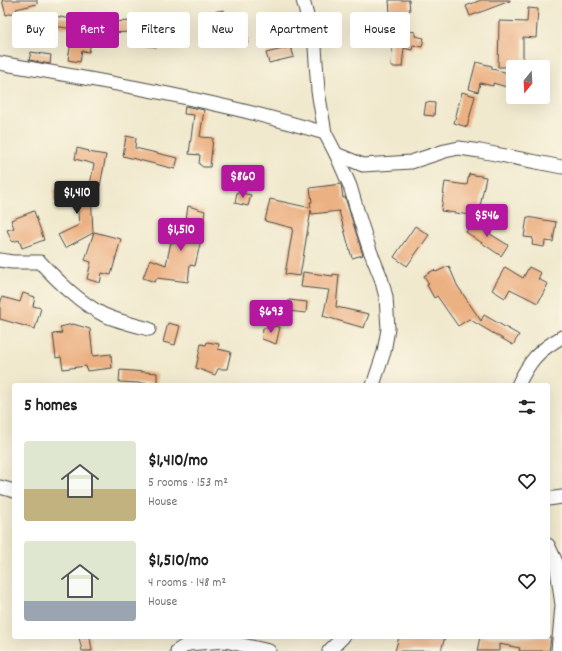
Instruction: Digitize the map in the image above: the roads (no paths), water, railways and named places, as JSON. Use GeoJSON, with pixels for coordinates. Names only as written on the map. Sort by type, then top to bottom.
{"type":"FeatureCollection","features":[{"type":"Feature","properties":{"kind":"street"},"geometry":{"type":"LineString","coordinates":[[303,0],[315,47],[318,91],[325,133],[350,186],[386,297],[388,329],[384,352],[374,383]]}},
{"type":"Feature","properties":{"kind":"street"},"geometry":{"type":"LineString","coordinates":[[0,63],[200,100],[325,133]]}},
{"type":"Feature","properties":{"kind":"street"},"geometry":{"type":"LineString","coordinates":[[336,154],[364,165],[411,162],[459,148],[480,150],[562,167]]}},
{"type":"Feature","properties":{"kind":"street"},"geometry":{"type":"LineString","coordinates":[[0,260],[12,262],[40,262],[61,285],[93,308],[105,315],[149,329]]}},
{"type":"Feature","properties":{"kind":"street"},"geometry":{"type":"LineString","coordinates":[[519,383],[531,361],[546,346],[562,337]]}},
{"type":"Feature","properties":{"kind":"street"},"geometry":{"type":"LineString","coordinates":[[0,487],[12,490]]}},
{"type":"Feature","properties":{"kind":"street"},"geometry":{"type":"LineString","coordinates":[[550,499],[562,496]]}},
{"type":"Feature","properties":{"kind":"street"},"geometry":{"type":"LineString","coordinates":[[550,549],[556,562],[562,606],[558,651]]}},
{"type":"Feature","properties":{"kind":"street"},"geometry":{"type":"LineString","coordinates":[[329,651],[341,639]]}},
{"type":"Feature","properties":{"kind":"street"},"geometry":{"type":"LineString","coordinates":[[177,651],[188,644],[225,641],[269,651]]}}]}
